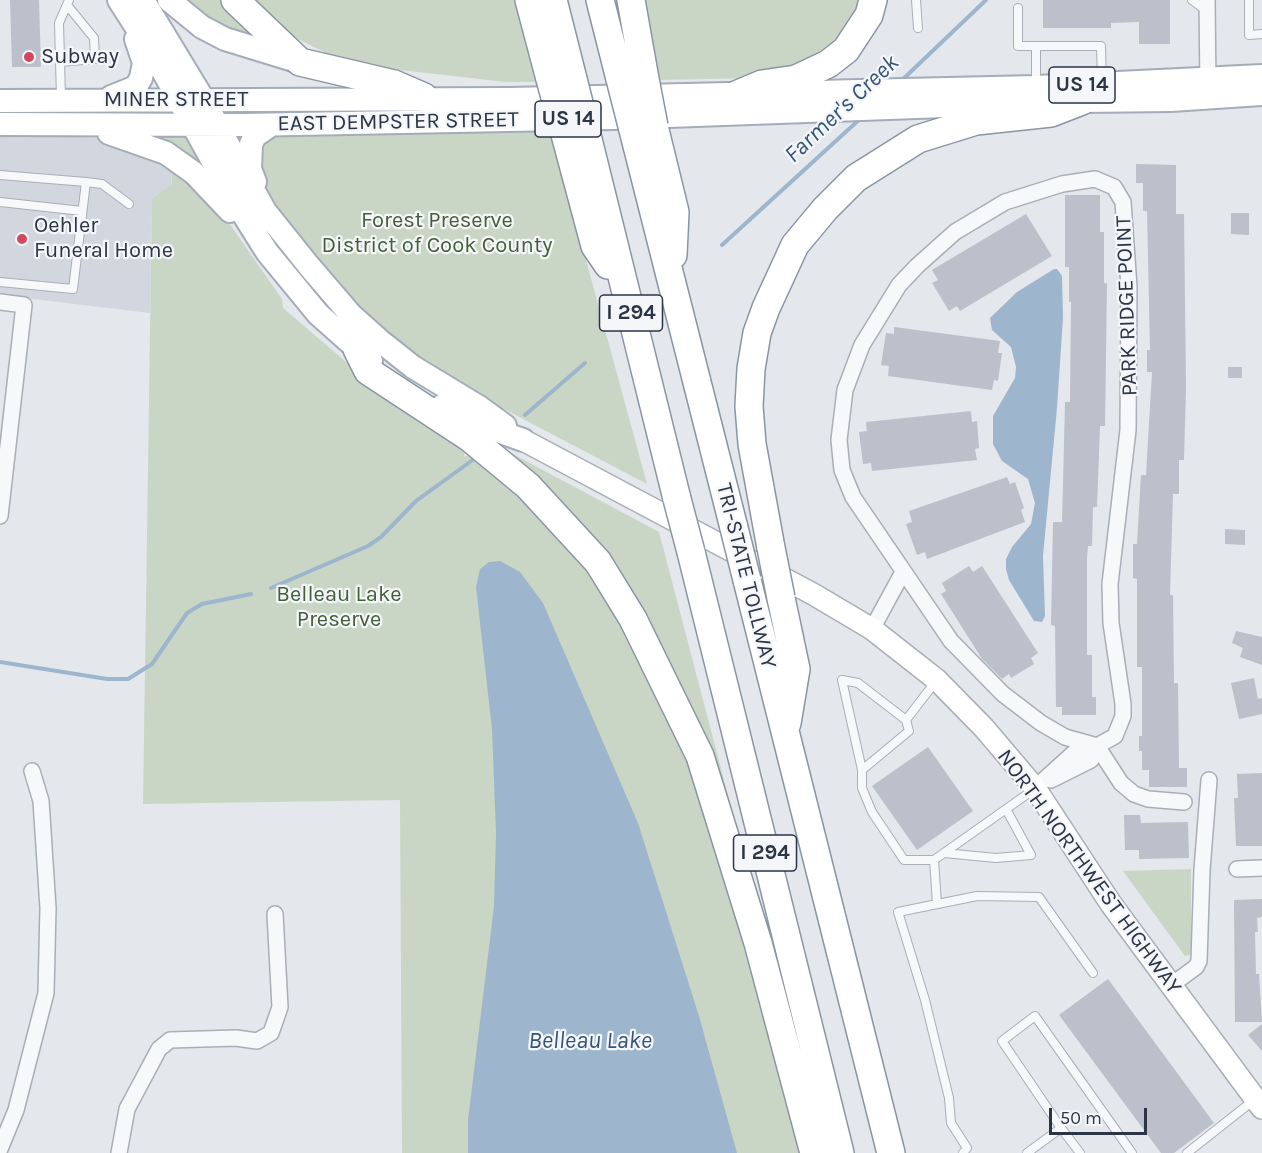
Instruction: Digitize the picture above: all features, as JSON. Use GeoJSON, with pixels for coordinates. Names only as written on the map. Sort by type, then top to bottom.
{"type":"FeatureCollection","features":[{"type":"Feature","properties":{"kind":"highway"},"geometry":{"type":"LineString","coordinates":[[235,0],[300,62],[394,84],[424,97]]}},
{"type":"Feature","properties":{"kind":"highway"},"geometry":{"type":"LineString","coordinates":[[529,0],[562,79]]}},
{"type":"Feature","properties":{"kind":"highway","name":"I 294"},"geometry":{"type":"LineString","coordinates":[[553,0],[562,79],[574,127],[626,293],[840,1153]]}},
{"type":"Feature","properties":{"kind":"highway","name":"TRI-STATE TOLLWAY"},"geometry":{"type":"LineString","coordinates":[[600,0],[632,78],[672,286],[891,1153]]}},
{"type":"Feature","properties":{"kind":"highway"},"geometry":{"type":"LineString","coordinates":[[631,0],[632,78]]}},
{"type":"Feature","properties":{"kind":"highway"},"geometry":{"type":"LineString","coordinates":[[738,94],[762,84],[796,79],[828,64],[846,50],[869,15],[873,0]]}},
{"type":"Feature","properties":{"kind":"highway"},"geometry":{"type":"LineString","coordinates":[[785,733],[796,669],[752,444],[749,406],[751,369],[757,333],[777,279],[795,245],[825,208],[856,178],[918,139],[976,122],[1051,113],[1092,92]]}},
{"type":"Feature","properties":{"kind":"highway"},"geometry":{"type":"LineString","coordinates":[[357,349],[368,371],[470,438],[528,486],[598,562],[633,619],[699,756],[758,943],[814,1153]]}},
{"type":"Feature","properties":{"kind":"main road","name":"NORTH NORTHWEST HIGHWAY"},"geometry":{"type":"LineString","coordinates":[[118,0],[180,99],[232,196],[286,277],[318,314],[357,349],[408,386],[464,419],[523,440],[813,594],[872,629],[937,680],[984,728],[1035,788],[1111,904],[1259,1104]]}},
{"type":"Feature","properties":{"kind":"main road"},"geometry":{"type":"LineString","coordinates":[[104,100],[136,87],[144,63],[118,0]]}},
{"type":"Feature","properties":{"kind":"main road","name":"NORTH NORTHWEST HIGHWAY"},"geometry":{"type":"LineString","coordinates":[[142,0],[203,99],[265,211],[346,309],[379,340],[413,367],[480,407],[523,440]]}},
{"type":"Feature","properties":{"kind":"main road"},"geometry":{"type":"LineString","coordinates":[[169,0],[202,27],[225,39],[300,62]]}},
{"type":"Feature","properties":{"kind":"main road","name":"EAST DEMPSTER STREET"},"geometry":{"type":"LineString","coordinates":[[424,97],[509,99],[738,94],[883,99],[1092,92],[1171,100],[1208,88],[1262,76]]}},
{"type":"Feature","properties":{"kind":"main road","name":"EAST DEMPSTER STREET"},"geometry":{"type":"LineString","coordinates":[[1208,88],[1262,94]]}},
{"type":"Feature","properties":{"kind":"main road","name":"MINER STREET"},"geometry":{"type":"LineString","coordinates":[[0,101],[424,97]]}},
{"type":"Feature","properties":{"kind":"main road","name":"EAST DEMPSTER STREET"},"geometry":{"type":"LineString","coordinates":[[217,125],[380,128],[701,116],[883,99]]}},
{"type":"Feature","properties":{"kind":"main road","name":"MINER STREET"},"geometry":{"type":"LineString","coordinates":[[0,124],[217,125]]}},
{"type":"Feature","properties":{"kind":"main road"},"geometry":{"type":"LineString","coordinates":[[27,125],[112,133],[166,153],[194,173],[216,194],[263,253],[286,277]]}},
{"type":"Feature","properties":{"kind":"main road"},"geometry":{"type":"LineString","coordinates":[[265,211],[250,169],[249,157],[255,136],[271,125]]}},
{"type":"Feature","properties":{"kind":"street"},"geometry":{"type":"LineString","coordinates":[[1207,5],[1208,88]]}},
{"type":"Feature","properties":{"kind":"street","name":"PARK RIDGE POINT"},"geometry":{"type":"LineString","coordinates":[[1035,788],[1077,750],[1097,746],[1114,736],[1123,716],[1111,623],[1110,584],[1130,402],[1129,287],[1125,214],[1120,194],[1106,181],[1095,179],[1035,191],[1005,202],[970,222],[933,250],[899,285],[862,345],[845,390],[840,418],[840,456],[854,497],[951,641],[1003,694],[1065,737],[1097,746]]}},
{"type":"Feature","properties":{"kind":"street"},"geometry":{"type":"LineString","coordinates":[[0,302],[24,305],[0,516]]}},
{"type":"Feature","properties":{"kind":"street"},"geometry":{"type":"LineString","coordinates":[[872,629],[903,572]]}},
{"type":"Feature","properties":{"kind":"street"},"geometry":{"type":"LineString","coordinates":[[1097,746],[1121,783],[1134,794],[1148,800],[1184,802]]}},
{"type":"Feature","properties":{"kind":"street"},"geometry":{"type":"LineString","coordinates":[[0,1149],[16,1110],[46,993],[48,908],[41,801],[32,771]]}},
{"type":"Feature","properties":{"kind":"street"},"geometry":{"type":"LineString","coordinates":[[1170,986],[1196,967],[1199,961],[1202,870],[1209,780]]}},
{"type":"Feature","properties":{"kind":"street"},"geometry":{"type":"LineString","coordinates":[[1238,869],[1262,868]]}},
{"type":"Feature","properties":{"kind":"street"},"geometry":{"type":"LineString","coordinates":[[119,1153],[127,1109],[159,1049],[170,1040],[236,1038],[257,1041],[271,1033],[280,1008],[275,914]]}},
{"type":"Feature","properties":{"kind":"lane"},"geometry":{"type":"LineString","coordinates":[[916,0],[918,28]]}},
{"type":"Feature","properties":{"kind":"lane"},"geometry":{"type":"LineString","coordinates":[[1192,0],[1207,5]]}},
{"type":"Feature","properties":{"kind":"lane"},"geometry":{"type":"LineString","coordinates":[[1249,0],[1249,35],[1262,34]]}},
{"type":"Feature","properties":{"kind":"lane"},"geometry":{"type":"LineString","coordinates":[[60,62],[95,59],[94,38],[68,3],[59,23],[60,62],[61,100]]}},
{"type":"Feature","properties":{"kind":"lane"},"geometry":{"type":"LineString","coordinates":[[1018,8],[1018,46],[1101,46],[1092,92]]}},
{"type":"Feature","properties":{"kind":"lane"},"geometry":{"type":"LineString","coordinates":[[1036,46],[1036,95]]}},
{"type":"Feature","properties":{"kind":"lane"},"geometry":{"type":"LineString","coordinates":[[0,175],[102,184],[129,204]]}},
{"type":"Feature","properties":{"kind":"lane"},"geometry":{"type":"LineString","coordinates":[[0,282],[73,289],[86,182]]}},
{"type":"Feature","properties":{"kind":"lane"},"geometry":{"type":"LineString","coordinates":[[0,202],[82,211]]}},
{"type":"Feature","properties":{"kind":"lane"},"geometry":{"type":"LineString","coordinates":[[862,770],[909,730],[906,720],[858,683],[842,680],[862,770],[862,788],[872,812],[904,860],[934,860],[1035,788]]}},
{"type":"Feature","properties":{"kind":"lane"},"geometry":{"type":"LineString","coordinates":[[906,720],[937,680]]}},
{"type":"Feature","properties":{"kind":"lane"},"geometry":{"type":"LineString","coordinates":[[944,853],[996,858],[1031,855],[1006,809]]}},
{"type":"Feature","properties":{"kind":"lane"},"geometry":{"type":"LineString","coordinates":[[934,860],[937,904]]}},
{"type":"Feature","properties":{"kind":"lane"},"geometry":{"type":"LineString","coordinates":[[963,1153],[967,1148],[951,1123],[949,1098],[925,1000],[898,912],[976,896],[1039,897],[1093,973]]}},
{"type":"Feature","properties":{"kind":"lane"},"geometry":{"type":"LineString","coordinates":[[1080,1153],[1002,1041],[1035,1016],[1132,1153]]}},
{"type":"Feature","properties":{"kind":"lane"},"geometry":{"type":"LineString","coordinates":[[1187,1153],[1259,1104]]}},
{"type":"Feature","properties":{"kind":"lane"},"geometry":{"type":"LineString","coordinates":[[1027,1153],[1061,1128]]}},
{"type":"Feature","properties":{"kind":"shaded area"},"geometry":{"type":"Polygon","coordinates":[[[0,134],[102,138],[172,165],[171,203],[152,199],[150,313],[0,295],[0,134]]]}},
{"type":"Feature","properties":{"kind":"green space"},"geometry":{"type":"Polygon","coordinates":[[[181,0],[220,0],[252,34],[249,36],[225,29],[181,0]]]}},
{"type":"Feature","properties":{"kind":"green space"},"geometry":{"type":"Polygon","coordinates":[[[253,0],[515,0],[538,82],[506,82],[392,69],[330,55],[296,38],[267,16],[253,0]]]}},
{"type":"Feature","properties":{"kind":"green space"},"geometry":{"type":"Polygon","coordinates":[[[642,0],[858,0],[855,12],[833,42],[799,66],[763,78],[657,80],[642,0]]]}},
{"type":"Feature","properties":{"kind":"green space","name":"Forest Preserve District of Cook County"},"geometry":{"type":"Polygon","coordinates":[[[550,128],[647,484],[443,377],[367,316],[342,291],[282,215],[260,177],[259,146],[273,134],[550,128]]]}},
{"type":"Feature","properties":{"kind":"green space"},"geometry":{"type":"Polygon","coordinates":[[[186,132],[211,175],[147,136],[186,132]]]}},
{"type":"Feature","properties":{"kind":"green space","name":"Belleau Lake Preserve"},"geometry":{"type":"Polygon","coordinates":[[[172,165],[215,203],[282,299],[283,308],[372,384],[466,445],[464,457],[469,455],[481,462],[486,458],[564,538],[594,582],[625,632],[688,760],[706,811],[801,1153],[402,1153],[400,800],[143,804],[152,199],[172,184],[172,165]]]}},
{"type":"Feature","properties":{"kind":"green space"},"geometry":{"type":"Polygon","coordinates":[[[511,453],[659,532],[740,841],[681,695],[507,456],[511,453]]]}},
{"type":"Feature","properties":{"kind":"green space"},"geometry":{"type":"Polygon","coordinates":[[[1191,869],[1191,954],[1185,956],[1123,871],[1191,869]]]}},
{"type":"Feature","properties":{"kind":"water"},"geometry":{"type":"Polygon","coordinates":[[[1057,269],[1062,276],[1063,318],[1043,556],[1045,616],[1042,622],[1034,621],[1009,580],[1006,569],[1006,559],[1012,547],[1031,524],[1035,503],[1028,479],[1002,461],[993,444],[993,416],[1015,378],[1016,367],[1011,347],[992,330],[990,318],[1017,292],[1057,269]]]}},
{"type":"Feature","properties":{"kind":"water","name":"Belleau Lake"},"geometry":{"type":"Polygon","coordinates":[[[500,561],[520,572],[543,603],[638,823],[699,1016],[737,1153],[468,1153],[468,1120],[494,906],[496,833],[492,729],[476,587],[480,569],[489,562],[500,561]]]}},
{"type":"Feature","properties":{"kind":"building"},"geometry":{"type":"Polygon","coordinates":[[[10,0],[39,0],[41,67],[12,67],[10,0]]]}},
{"type":"Feature","properties":{"kind":"building"},"geometry":{"type":"Polygon","coordinates":[[[1043,0],[1170,0],[1170,44],[1139,44],[1139,22],[1111,23],[1111,28],[1043,28],[1043,0]]]}},
{"type":"Feature","properties":{"kind":"building"},"geometry":{"type":"Polygon","coordinates":[[[1136,164],[1176,165],[1176,214],[1184,214],[1186,388],[1184,460],[1179,460],[1179,494],[1173,494],[1170,595],[1173,595],[1174,683],[1178,683],[1179,768],[1187,768],[1187,787],[1149,787],[1149,770],[1142,770],[1142,751],[1139,751],[1139,736],[1142,736],[1142,667],[1137,667],[1137,579],[1133,578],[1133,544],[1137,544],[1141,475],[1146,475],[1152,372],[1147,372],[1147,350],[1150,350],[1147,211],[1143,211],[1143,183],[1136,183],[1136,164]]]}},
{"type":"Feature","properties":{"kind":"building"},"geometry":{"type":"Polygon","coordinates":[[[1065,195],[1100,195],[1100,232],[1104,232],[1104,283],[1107,283],[1105,426],[1100,426],[1097,507],[1093,507],[1092,546],[1088,546],[1087,558],[1087,655],[1092,655],[1092,697],[1096,697],[1096,715],[1062,715],[1062,707],[1056,707],[1055,626],[1051,625],[1053,522],[1062,522],[1065,402],[1070,402],[1071,302],[1069,302],[1069,267],[1065,267],[1065,195]]]}},
{"type":"Feature","properties":{"kind":"building"},"geometry":{"type":"Polygon","coordinates":[[[1231,213],[1249,213],[1249,235],[1231,234],[1231,213]]]}},
{"type":"Feature","properties":{"kind":"building"},"geometry":{"type":"Polygon","coordinates":[[[1026,214],[1052,256],[960,311],[957,306],[949,311],[932,283],[938,280],[932,270],[1026,214]]]}},
{"type":"Feature","properties":{"kind":"building"},"geometry":{"type":"Polygon","coordinates":[[[894,327],[1000,341],[998,353],[1002,353],[998,381],[994,380],[992,390],[888,376],[889,366],[881,365],[886,333],[894,334],[894,327]]]}},
{"type":"Feature","properties":{"kind":"building"},"geometry":{"type":"Polygon","coordinates":[[[1228,367],[1242,367],[1242,378],[1228,378],[1228,367]]]}},
{"type":"Feature","properties":{"kind":"building"},"geometry":{"type":"Polygon","coordinates":[[[971,411],[972,422],[977,421],[979,448],[975,449],[977,460],[872,471],[871,463],[863,464],[859,432],[867,431],[866,422],[971,411]]]}},
{"type":"Feature","properties":{"kind":"building"},"geometry":{"type":"Polygon","coordinates":[[[1007,477],[1010,484],[1015,482],[1024,508],[1021,510],[1025,522],[927,559],[925,552],[917,555],[906,524],[912,522],[909,511],[1007,477]]]}},
{"type":"Feature","properties":{"kind":"building"},"geometry":{"type":"Polygon","coordinates":[[[1225,529],[1245,530],[1245,545],[1225,544],[1225,529]]]}},
{"type":"Feature","properties":{"kind":"building"},"geometry":{"type":"Polygon","coordinates":[[[969,566],[973,572],[982,566],[1038,653],[1031,658],[1034,664],[1011,678],[1009,674],[1002,679],[982,659],[941,594],[946,591],[942,583],[969,566]]]}},
{"type":"Feature","properties":{"kind":"building"},"geometry":{"type":"Polygon","coordinates":[[[1236,631],[1262,637],[1262,665],[1240,657],[1243,648],[1232,643],[1236,631]]]}},
{"type":"Feature","properties":{"kind":"building"},"geometry":{"type":"Polygon","coordinates":[[[1254,678],[1258,699],[1262,698],[1262,714],[1239,719],[1231,683],[1254,678]]]}},
{"type":"Feature","properties":{"kind":"building"},"geometry":{"type":"Polygon","coordinates":[[[928,747],[973,811],[917,850],[872,786],[928,747]]]}},
{"type":"Feature","properties":{"kind":"building"},"geometry":{"type":"Polygon","coordinates":[[[1262,773],[1262,846],[1236,846],[1234,798],[1238,798],[1237,774],[1262,773]]]}},
{"type":"Feature","properties":{"kind":"building"},"geometry":{"type":"Polygon","coordinates":[[[1124,815],[1140,815],[1141,823],[1188,822],[1189,858],[1139,859],[1139,850],[1125,850],[1124,815]]]}},
{"type":"Feature","properties":{"kind":"building"},"geometry":{"type":"Polygon","coordinates":[[[1262,899],[1262,917],[1257,918],[1258,932],[1255,932],[1256,974],[1259,974],[1262,1022],[1235,1022],[1234,900],[1262,899]]]}},
{"type":"Feature","properties":{"kind":"building"},"geometry":{"type":"Polygon","coordinates":[[[1108,979],[1214,1123],[1174,1153],[1161,1153],[1059,1015],[1108,979]]]}},
{"type":"Feature","properties":{"kind":"building"},"geometry":{"type":"Polygon","coordinates":[[[1262,1024],[1262,1051],[1248,1035],[1262,1024]]]}},
{"type":"Feature","properties":{"kind":"waterway","name":"Farmer's Creek"},"geometry":{"type":"LineString","coordinates":[[900,82],[986,0]]}},
{"type":"Feature","properties":{"kind":"waterway","name":"Farmer's Creek"},"geometry":{"type":"LineString","coordinates":[[722,245],[861,118]]}},
{"type":"Feature","properties":{"kind":"waterway","name":"Farmer's Creek"},"geometry":{"type":"LineString","coordinates":[[525,415],[585,363]]}},
{"type":"Feature","properties":{"kind":"waterway","name":"Farmer's Creek"},"geometry":{"type":"LineString","coordinates":[[271,588],[368,546],[381,537],[416,501],[474,459]]}},
{"type":"Feature","properties":{"kind":"waterway","name":"Farmer's Creek"},"geometry":{"type":"LineString","coordinates":[[0,662],[107,679],[128,679],[152,664],[187,613],[202,604],[251,594]]}},
{"type":"Feature","properties":{"kind":"place","name":"Subway"},"geometry":{"type":"Point","coordinates":[29,57]}},
{"type":"Feature","properties":{"kind":"place","name":"Oehler Funeral Home"},"geometry":{"type":"Point","coordinates":[22,239]}}]}
